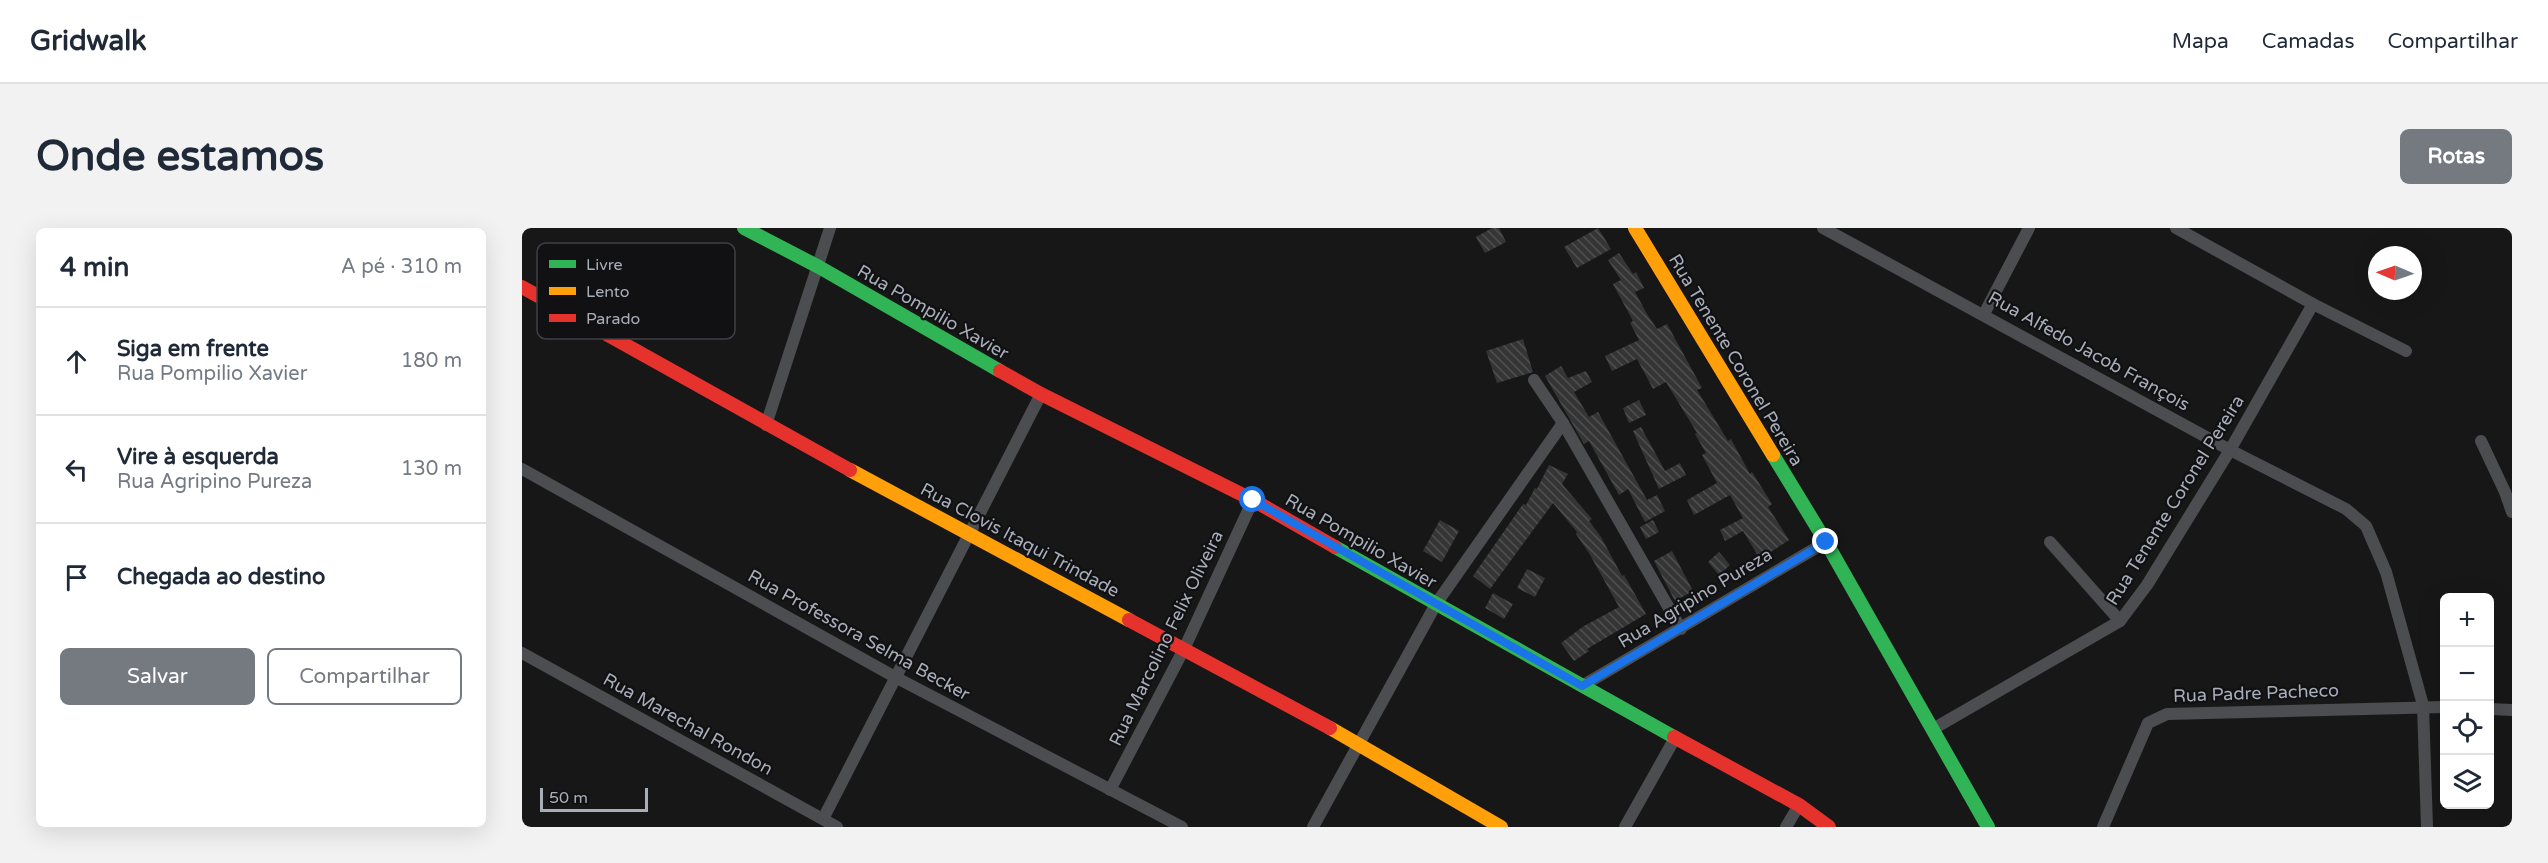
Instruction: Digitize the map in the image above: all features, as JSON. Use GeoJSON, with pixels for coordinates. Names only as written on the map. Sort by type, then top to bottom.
{"type":"FeatureCollection","features":[{"type":"Feature","properties":{"kind":"street","name":"Rua Pompilio Xavier"},"geometry":{"type":"LineString","coordinates":[[744,228],[819,267],[1041,394],[1253,500],[1675,738],[1799,805],[1829,827]]}},
{"type":"Feature","properties":{"kind":"street"},"geometry":{"type":"LineString","coordinates":[[766,425],[829,232],[842,228]]}},
{"type":"Feature","properties":{"kind":"street","name":"Rua Tenente Coronel Pereira"},"geometry":{"type":"LineString","coordinates":[[1635,228],[1826,542],[1988,827]]}},
{"type":"Feature","properties":{"kind":"street","name":"Rua Alfedo Jacob François"},"geometry":{"type":"LineString","coordinates":[[1824,228],[2230,450],[2346,509],[2366,526],[2386,572],[2423,705]]}},
{"type":"Feature","properties":{"kind":"street"},"geometry":{"type":"LineString","coordinates":[[1984,314],[2029,228]]}},
{"type":"Feature","properties":{"kind":"street"},"geometry":{"type":"LineString","coordinates":[[2176,228],[2313,304],[2406,351]]}},
{"type":"Feature","properties":{"kind":"street","name":"Rua Clovis Itaqui Trindade"},"geometry":{"type":"LineString","coordinates":[[522,287],[537,295]]}},
{"type":"Feature","properties":{"kind":"street","name":"Rua Tenente Coronel Pereira"},"geometry":{"type":"LineString","coordinates":[[1933,729],[2120,621],[2147,585],[2230,450],[2313,304]]}},
{"type":"Feature","properties":{"kind":"street","name":"Rua Clovis Itaqui Trindade"},"geometry":{"type":"LineString","coordinates":[[614,339],[766,425],[1360,744],[1501,827]]}},
{"type":"Feature","properties":{"kind":"street"},"geometry":{"type":"LineString","coordinates":[[1534,380],[1563,423],[1681,628]]}},
{"type":"Feature","properties":{"kind":"street"},"geometry":{"type":"LineString","coordinates":[[823,819],[1041,394]]}},
{"type":"Feature","properties":{"kind":"street"},"geometry":{"type":"LineString","coordinates":[[1313,827],[1436,604],[1563,423]]}},
{"type":"Feature","properties":{"kind":"street"},"geometry":{"type":"LineString","coordinates":[[2481,441],[2512,512]]}},
{"type":"Feature","properties":{"kind":"street","name":"Rua Professora Selma Becker"},"geometry":{"type":"LineString","coordinates":[[522,469],[895,677],[1182,827]]}},
{"type":"Feature","properties":{"kind":"street","name":"Rua Marcolino Felix Oliveira"},"geometry":{"type":"LineString","coordinates":[[1110,790],[1184,649],[1253,500]]}},
{"type":"Feature","properties":{"kind":"street","name":"Rua Agripino Pureza"},"geometry":{"type":"LineString","coordinates":[[1582,686],[1826,542]]}},
{"type":"Feature","properties":{"kind":"street"},"geometry":{"type":"LineString","coordinates":[[2050,542],[2120,621]]}},
{"type":"Feature","properties":{"kind":"street","name":"Rua Marechal Rondon"},"geometry":{"type":"LineString","coordinates":[[522,653],[837,827]]}},
{"type":"Feature","properties":{"kind":"street"},"geometry":{"type":"LineString","coordinates":[[2423,705],[2427,827]]}},
{"type":"Feature","properties":{"kind":"street","name":"Rua Padre Pacheco"},"geometry":{"type":"LineString","coordinates":[[2103,827],[2148,723],[2167,714],[2423,705],[2440,707]]}},
{"type":"Feature","properties":{"kind":"street"},"geometry":{"type":"LineString","coordinates":[[2494,709],[2512,710]]}},
{"type":"Feature","properties":{"kind":"street"},"geometry":{"type":"LineString","coordinates":[[1624,827],[1675,738]]}},
{"type":"Feature","properties":{"kind":"street"},"geometry":{"type":"LineString","coordinates":[[1786,827],[1799,805]]}},
{"type":"Feature","properties":{"kind":"building"},"geometry":{"type":"Polygon","coordinates":[[[1492,228],[1499,228],[1506,242],[1485,253],[1476,237],[1492,228]]]}},
{"type":"Feature","properties":{"kind":"building"},"geometry":{"type":"Polygon","coordinates":[[[1598,228],[1611,249],[1577,268],[1564,247],[1598,228]]]}},
{"type":"Feature","properties":{"kind":"building"},"geometry":{"type":"Polygon","coordinates":[[[1619,253],[1633,274],[1636,272],[1644,288],[1635,292],[1647,314],[1657,329],[1667,324],[1702,388],[1697,390],[1728,441],[1731,439],[1750,474],[1752,472],[1772,504],[1768,507],[1789,540],[1760,559],[1743,531],[1725,541],[1720,530],[1743,518],[1730,495],[1694,515],[1687,500],[1717,483],[1702,455],[1706,453],[1695,434],[1697,433],[1666,382],[1653,389],[1637,359],[1612,371],[1605,356],[1639,340],[1630,323],[1633,321],[1613,284],[1621,280],[1608,260],[1619,253]]]}},
{"type":"Feature","properties":{"kind":"building"},"geometry":{"type":"Polygon","coordinates":[[[1523,339],[1533,372],[1497,383],[1486,351],[1523,339]]]}},
{"type":"Feature","properties":{"kind":"building"},"geometry":{"type":"Polygon","coordinates":[[[1561,366],[1568,378],[1586,371],[1592,382],[1574,392],[1589,417],[1598,412],[1647,500],[1657,495],[1665,511],[1645,522],[1628,489],[1619,495],[1589,441],[1584,444],[1545,376],[1561,366]]]}},
{"type":"Feature","properties":{"kind":"building"},"geometry":{"type":"Polygon","coordinates":[[[1639,400],[1646,415],[1629,423],[1623,408],[1639,400]]]}},
{"type":"Feature","properties":{"kind":"building"},"geometry":{"type":"Polygon","coordinates":[[[1641,427],[1665,471],[1680,463],[1686,475],[1659,489],[1633,431],[1641,427]]]}},
{"type":"Feature","properties":{"kind":"building"},"geometry":{"type":"Polygon","coordinates":[[[1549,465],[1568,474],[1562,484],[1592,519],[1589,521],[1601,537],[1646,614],[1587,649],[1589,651],[1574,661],[1561,643],[1584,626],[1619,607],[1576,534],[1577,532],[1553,503],[1490,589],[1473,576],[1523,504],[1526,505],[1535,488],[1537,489],[1549,465]]]}},
{"type":"Feature","properties":{"kind":"building"},"geometry":{"type":"Polygon","coordinates":[[[1440,520],[1459,531],[1442,562],[1423,551],[1440,520]]]}},
{"type":"Feature","properties":{"kind":"building"},"geometry":{"type":"Polygon","coordinates":[[[1653,520],[1659,532],[1646,539],[1640,527],[1653,520]]]}},
{"type":"Feature","properties":{"kind":"building"},"geometry":{"type":"Polygon","coordinates":[[[1672,551],[1693,591],[1675,601],[1654,561],[1672,551]]]}},
{"type":"Feature","properties":{"kind":"building"},"geometry":{"type":"Polygon","coordinates":[[[1719,552],[1730,565],[1719,575],[1708,562],[1719,552]]]}},
{"type":"Feature","properties":{"kind":"building"},"geometry":{"type":"Polygon","coordinates":[[[1527,569],[1545,578],[1535,597],[1517,588],[1527,569]]]}},
{"type":"Feature","properties":{"kind":"building"},"geometry":{"type":"Polygon","coordinates":[[[1493,593],[1513,604],[1504,619],[1485,608],[1493,593]]]}},
{"type":"Feature","properties":{"kind":"traffic: fast"},"geometry":{"type":"LineString","coordinates":[[744,228],[819,267],[1000,371]]}},
{"type":"Feature","properties":{"kind":"traffic: fast"},"geometry":{"type":"LineString","coordinates":[[1773,455],[1826,542],[1988,827]]}},
{"type":"Feature","properties":{"kind":"traffic: fast"},"geometry":{"type":"LineString","coordinates":[[1335,547],[1674,737]]}},
{"type":"Feature","properties":{"kind":"traffic: slow"},"geometry":{"type":"LineString","coordinates":[[1635,228],[1773,455]]}},
{"type":"Feature","properties":{"kind":"traffic: slow"},"geometry":{"type":"LineString","coordinates":[[850,470],[1129,620]]}},
{"type":"Feature","properties":{"kind":"traffic: slow"},"geometry":{"type":"LineString","coordinates":[[1330,728],[1501,827]]}},
{"type":"Feature","properties":{"kind":"traffic: jam"},"geometry":{"type":"LineString","coordinates":[[522,287],[537,295]]}},
{"type":"Feature","properties":{"kind":"traffic: jam"},"geometry":{"type":"LineString","coordinates":[[615,339],[850,470]]}},
{"type":"Feature","properties":{"kind":"traffic: jam"},"geometry":{"type":"LineString","coordinates":[[1000,371],[1041,394],[1253,500],[1335,547]]}},
{"type":"Feature","properties":{"kind":"traffic: jam"},"geometry":{"type":"LineString","coordinates":[[1129,620],[1330,728]]}},
{"type":"Feature","properties":{"kind":"traffic: jam"},"geometry":{"type":"LineString","coordinates":[[1674,737],[1799,805],[1829,827]]}},
{"type":"Feature","properties":{"kind":"route"},"geometry":{"type":"LineString","coordinates":[[1253,500],[1582,686],[1826,542]]}}]}
